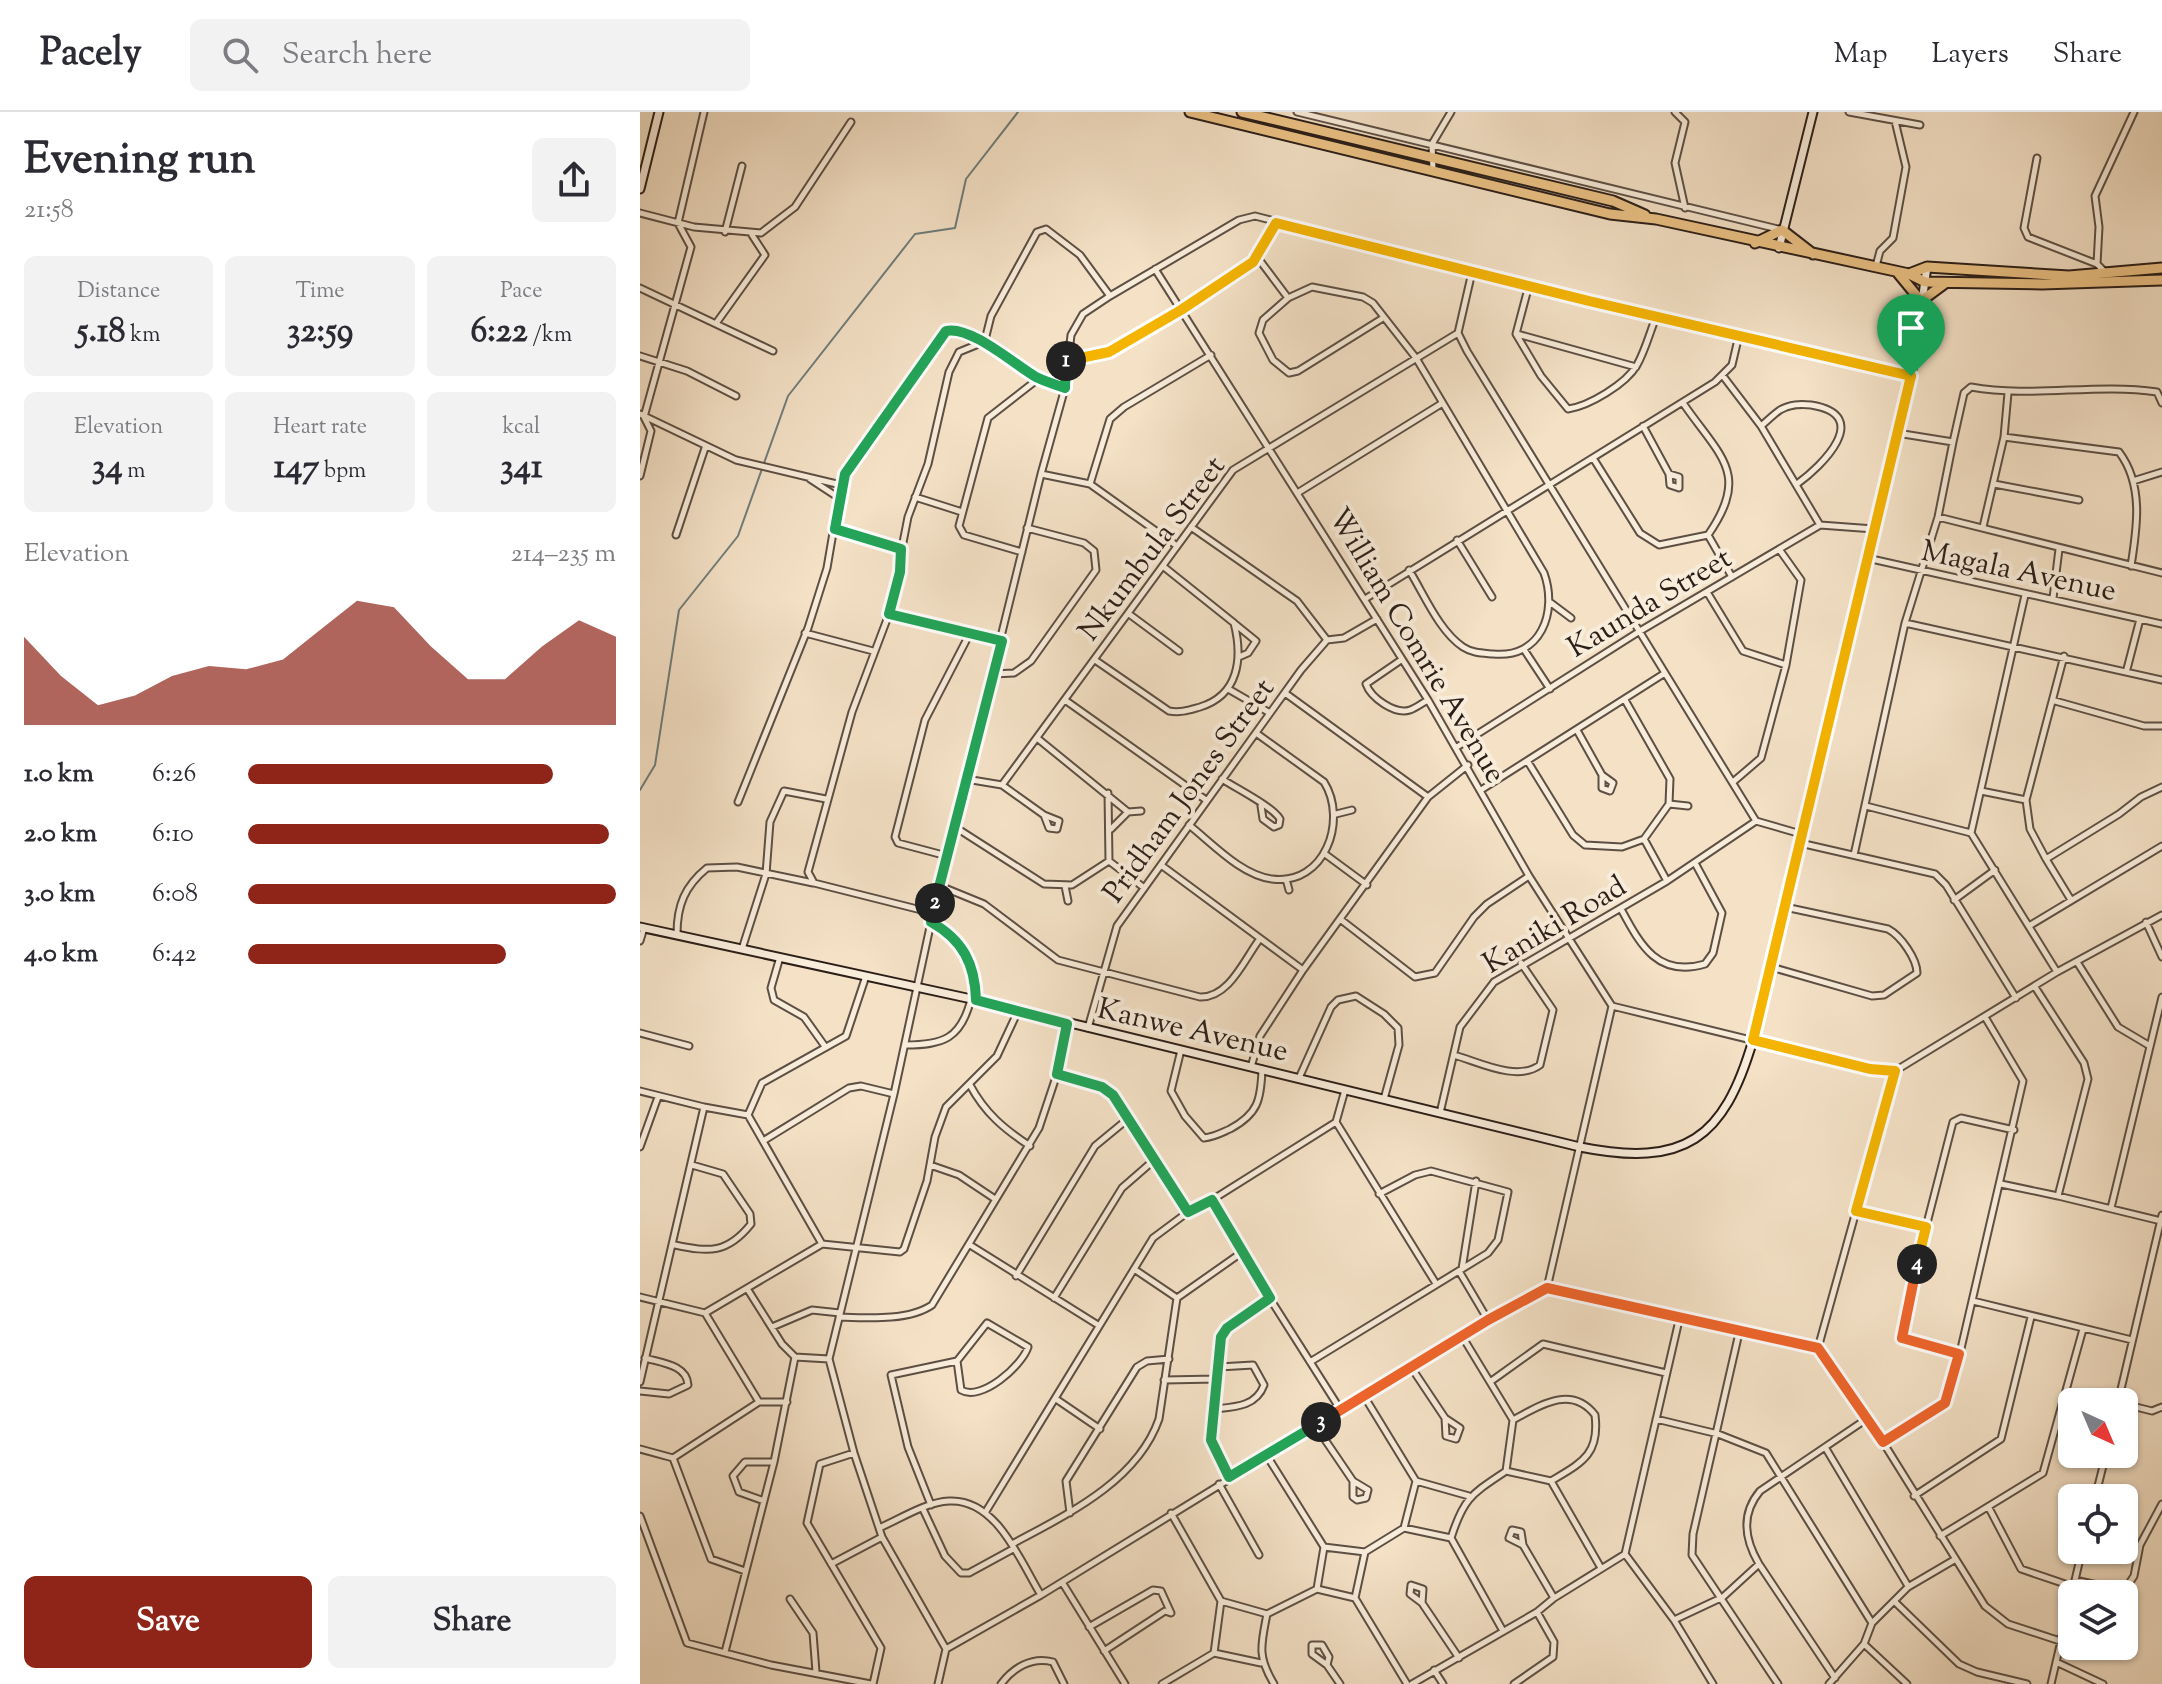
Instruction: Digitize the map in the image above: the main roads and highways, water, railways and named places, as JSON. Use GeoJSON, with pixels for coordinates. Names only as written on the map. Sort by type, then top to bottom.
{"type":"FeatureCollection","features":[{"type":"Feature","properties":{"kind":"highway"},"geometry":{"type":"LineString","coordinates":[[1190,112],[1610,214],[1656,219],[1753,243],[1909,274],[1925,282],[2087,284],[2162,280]]}},
{"type":"Feature","properties":{"kind":"highway"},"geometry":{"type":"LineString","coordinates":[[1242,112],[1613,201],[1656,219]]}},
{"type":"Feature","properties":{"kind":"highway"},"geometry":{"type":"LineString","coordinates":[[1753,243],[1782,230],[1816,256]]}},
{"type":"Feature","properties":{"kind":"highway"},"geometry":{"type":"LineString","coordinates":[[1909,274],[1927,267],[2031,275],[2107,274],[2162,268]]}},
{"type":"Feature","properties":{"kind":"highway"},"geometry":{"type":"LineString","coordinates":[[1898,273],[1921,301],[1933,289],[1947,283]]}},
{"type":"Feature","properties":{"kind":"main road"},"geometry":{"type":"LineString","coordinates":[[640,189],[659,112]]}},
{"type":"Feature","properties":{"kind":"main road"},"geometry":{"type":"LineString","coordinates":[[1779,248],[1813,112]]}},
{"type":"Feature","properties":{"kind":"main road"},"geometry":{"type":"LineString","coordinates":[[1921,301],[1927,267]]}},
{"type":"Feature","properties":{"kind":"main road","name":"Kanwe Avenue"},"geometry":{"type":"LineString","coordinates":[[642,927],[973,1000],[1580,1147],[1629,1155],[1687,1143],[1717,1122],[1724,1112],[1737,1091],[1753,1040],[1911,376],[1921,301]]}},
{"type":"Feature","properties":{"kind":"waterway"},"geometry":{"type":"LineString","coordinates":[[640,790],[655,765],[679,610],[738,536],[788,396],[915,234],[955,228],[966,179],[1018,112]]}}]}
